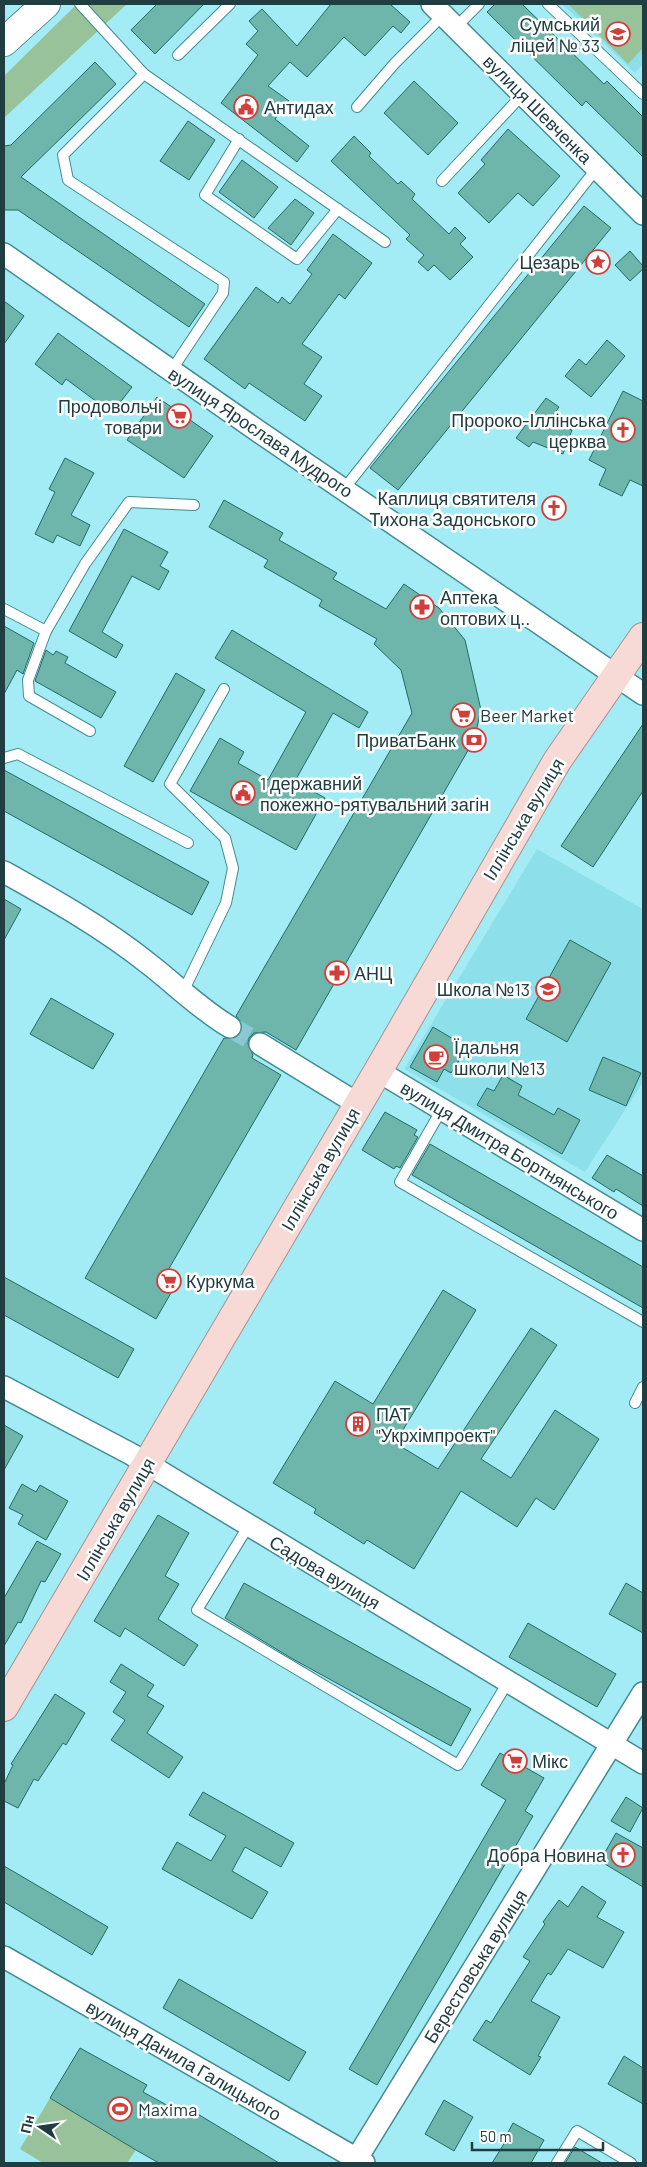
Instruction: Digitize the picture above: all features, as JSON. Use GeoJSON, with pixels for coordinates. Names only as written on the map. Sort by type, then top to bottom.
{"type":"FeatureCollection","features":[{"type":"Feature","properties":{"kind":"main road","name":"Іллінська вулиця"},"geometry":{"type":"LineString","coordinates":[[4,1707],[378,1071],[557,761],[615,674],[643,637]]}},
{"type":"Feature","properties":{"kind":"street"},"geometry":{"type":"LineString","coordinates":[[6,35],[46,4]]}},
{"type":"Feature","properties":{"kind":"street","name":"вулиця Шевченка"},"geometry":{"type":"LineString","coordinates":[[443,15],[643,214]]}},
{"type":"Feature","properties":{"kind":"street","name":"вулиця Ярослава Мудрого"},"geometry":{"type":"LineString","coordinates":[[4,254],[170,371],[643,694]]}},
{"type":"Feature","properties":{"kind":"street"},"geometry":{"type":"LineString","coordinates":[[4,872],[68,908],[148,963],[212,1016],[230,1027]]}},
{"type":"Feature","properties":{"kind":"street"},"geometry":{"type":"LineString","coordinates":[[260,1044],[358,1104]]}},
{"type":"Feature","properties":{"kind":"street","name":"вулиця Дмитра Бортнянського"},"geometry":{"type":"LineString","coordinates":[[378,1071],[643,1230]]}},
{"type":"Feature","properties":{"kind":"street","name":"Садова вулиця"},"geometry":{"type":"LineString","coordinates":[[4,1387],[147,1464],[643,1763]]}},
{"type":"Feature","properties":{"kind":"street","name":"Берестовська вулиця"},"geometry":{"type":"LineString","coordinates":[[358,2162],[643,1693]]}},
{"type":"Feature","properties":{"kind":"street","name":"вулиця Данила Галицького"},"geometry":{"type":"LineString","coordinates":[[4,1957],[358,2162]]}},
{"type":"Feature","properties":{"kind":"lane"},"geometry":{"type":"LineString","coordinates":[[80,4],[144,74],[385,242]]}},
{"type":"Feature","properties":{"kind":"lane"},"geometry":{"type":"LineString","coordinates":[[178,55],[230,4]]}},
{"type":"Feature","properties":{"kind":"lane"},"geometry":{"type":"LineString","coordinates":[[357,107],[395,63],[443,15],[479,4]]}},
{"type":"Feature","properties":{"kind":"lane"},"geometry":{"type":"LineString","coordinates":[[548,4],[643,94]]}},
{"type":"Feature","properties":{"kind":"lane"},"geometry":{"type":"LineString","coordinates":[[144,74],[63,155],[68,180],[224,282],[223,293],[170,371]]}},
{"type":"Feature","properties":{"kind":"lane"},"geometry":{"type":"LineString","coordinates":[[442,181],[523,94]]}},
{"type":"Feature","properties":{"kind":"lane"},"geometry":{"type":"LineString","coordinates":[[239,139],[205,195],[296,258],[338,209]]}},
{"type":"Feature","properties":{"kind":"lane"},"geometry":{"type":"LineString","coordinates":[[344,489],[597,168]]}},
{"type":"Feature","properties":{"kind":"lane"},"geometry":{"type":"LineString","coordinates":[[90,730],[29,696],[28,680],[46,631],[85,564],[130,502],[194,506]]}},
{"type":"Feature","properties":{"kind":"lane"},"geometry":{"type":"LineString","coordinates":[[4,609],[46,631]]}},
{"type":"Feature","properties":{"kind":"lane"},"geometry":{"type":"LineString","coordinates":[[183,992],[226,903],[233,868],[225,838],[170,784],[224,689]]}},
{"type":"Feature","properties":{"kind":"lane"},"geometry":{"type":"LineString","coordinates":[[4,758],[18,754],[188,843]]}},
{"type":"Feature","properties":{"kind":"lane"},"geometry":{"type":"LineString","coordinates":[[442,1109],[400,1182],[643,1322]]}},
{"type":"Feature","properties":{"kind":"lane"},"geometry":{"type":"LineString","coordinates":[[635,1403],[643,1387]]}},
{"type":"Feature","properties":{"kind":"lane"},"geometry":{"type":"LineString","coordinates":[[249,1525],[198,1610],[458,1765],[508,1682]]}},
{"type":"Feature","properties":{"kind":"lane"},"geometry":{"type":"LineString","coordinates":[[557,2163],[577,2131],[631,2163]]}},
{"type":"Feature","properties":{"kind":"shaded area","name":"Сумський ліцей № 33"},"geometry":{"type":"Polygon","coordinates":[[[562,4],[643,4],[643,64],[635,73],[562,4]]]}},
{"type":"Feature","properties":{"kind":"shaded area","name":"Школа №13"},"geometry":{"type":"Polygon","coordinates":[[[537,849],[643,909],[643,1082],[585,1172],[404,1069],[537,849]]]}},
{"type":"Feature","properties":{"kind":"green space"},"geometry":{"type":"Polygon","coordinates":[[[77,4],[127,4],[4,118],[4,76],[77,4]]]}},
{"type":"Feature","properties":{"kind":"green space","name":"Сумський ліцей № 33"},"geometry":{"type":"Polygon","coordinates":[[[568,4],[643,4],[643,48],[628,64],[568,4]]]}},
{"type":"Feature","properties":{"kind":"green space"},"geometry":{"type":"Polygon","coordinates":[[[50,2098],[136,2150],[127,2163],[43,2163],[20,2149],[50,2098]]]}},
{"type":"Feature","properties":{"kind":"building"},"geometry":{"type":"Polygon","coordinates":[[[157,4],[204,4],[155,54],[131,30],[157,4]]]}},
{"type":"Feature","properties":{"kind":"building"},"geometry":{"type":"Polygon","coordinates":[[[331,4],[390,4],[410,22],[401,33],[393,26],[365,56],[344,37],[307,77],[290,62],[268,86],[289,101],[275,119],[309,146],[297,162],[221,103],[258,55],[246,44],[258,31],[249,21],[262,9],[297,46],[331,4]]]}},
{"type":"Feature","properties":{"kind":"building"},"geometry":{"type":"Polygon","coordinates":[[[495,4],[522,4],[604,84],[607,81],[643,117],[643,157],[586,101],[582,106],[487,12],[495,4]]]}},
{"type":"Feature","properties":{"kind":"building"},"geometry":{"type":"Polygon","coordinates":[[[95,62],[116,84],[21,177],[205,304],[189,327],[18,210],[4,210],[4,146],[11,145],[95,62]]]}},
{"type":"Feature","properties":{"kind":"building"},"geometry":{"type":"Polygon","coordinates":[[[414,81],[458,123],[428,155],[384,113],[414,81]]]}},
{"type":"Feature","properties":{"kind":"building"},"geometry":{"type":"Polygon","coordinates":[[[188,121],[215,140],[189,180],[160,161],[188,121]]]}},
{"type":"Feature","properties":{"kind":"building"},"geometry":{"type":"Polygon","coordinates":[[[508,129],[560,176],[533,206],[518,193],[489,223],[458,193],[485,164],[481,160],[508,129]]]}},
{"type":"Feature","properties":{"kind":"building"},"geometry":{"type":"Polygon","coordinates":[[[354,136],[371,153],[369,156],[398,184],[401,181],[415,194],[412,199],[449,234],[455,227],[466,238],[460,244],[473,257],[450,280],[434,265],[428,271],[418,262],[424,255],[406,239],[410,235],[331,161],[354,136]]]}},
{"type":"Feature","properties":{"kind":"building"},"geometry":{"type":"Polygon","coordinates":[[[242,160],[278,187],[254,218],[219,192],[242,160]]]}},
{"type":"Feature","properties":{"kind":"building"},"geometry":{"type":"Polygon","coordinates":[[[295,199],[314,213],[291,245],[268,228],[295,199]]]}},
{"type":"Feature","properties":{"kind":"building"},"geometry":{"type":"Polygon","coordinates":[[[584,206],[611,228],[398,490],[370,468],[584,206]]]}},
{"type":"Feature","properties":{"kind":"building"},"geometry":{"type":"Polygon","coordinates":[[[333,234],[372,263],[345,299],[339,294],[302,344],[322,357],[304,384],[322,396],[305,421],[249,383],[245,389],[204,359],[256,287],[278,303],[282,297],[290,304],[312,274],[307,270],[333,234]]]}},
{"type":"Feature","properties":{"kind":"building"},"geometry":{"type":"Polygon","coordinates":[[[630,251],[643,266],[643,269],[630,281],[615,265],[630,251]]]}},
{"type":"Feature","properties":{"kind":"building"},"geometry":{"type":"Polygon","coordinates":[[[4,301],[24,316],[4,344],[4,301]]]}},
{"type":"Feature","properties":{"kind":"building"},"geometry":{"type":"Polygon","coordinates":[[[58,333],[132,387],[112,413],[66,379],[62,385],[35,364],[58,333]]]}},
{"type":"Feature","properties":{"kind":"building"},"geometry":{"type":"Polygon","coordinates":[[[607,340],[625,356],[591,397],[565,376],[579,359],[586,365],[607,340]]]}},
{"type":"Feature","properties":{"kind":"building","name":"Пророко-Іллінська церква"},"geometry":{"type":"Polygon","coordinates":[[[623,391],[643,401],[643,486],[630,480],[622,496],[599,485],[606,469],[589,460],[623,391]]]}},
{"type":"Feature","properties":{"kind":"building"},"geometry":{"type":"Polygon","coordinates":[[[157,397],[213,436],[184,478],[127,440],[157,397]]]}},
{"type":"Feature","properties":{"kind":"building"},"geometry":{"type":"Polygon","coordinates":[[[546,398],[559,407],[549,421],[572,430],[563,454],[533,442],[529,447],[516,438],[546,398]]]}},
{"type":"Feature","properties":{"kind":"building"},"geometry":{"type":"Polygon","coordinates":[[[65,458],[94,473],[71,515],[90,525],[80,546],[57,535],[53,543],[35,534],[55,492],[49,489],[65,458]]]}},
{"type":"Feature","properties":{"kind":"building"},"geometry":{"type":"Polygon","coordinates":[[[224,500],[283,533],[279,540],[337,573],[333,579],[386,609],[404,584],[439,608],[465,640],[481,710],[474,740],[296,1050],[266,1032],[254,1033],[249,1038],[248,1044],[253,1055],[252,1058],[281,1075],[167,1272],[179,1279],[156,1319],[85,1278],[224,1038],[235,1038],[241,1033],[241,1022],[236,1016],[412,713],[401,670],[374,644],[377,639],[319,606],[322,600],[264,567],[268,560],[209,527],[224,500]]]}},
{"type":"Feature","properties":{"kind":"building"},"geometry":{"type":"Polygon","coordinates":[[[124,529],[168,552],[160,566],[169,571],[159,590],[132,576],[102,632],[123,645],[116,658],[69,631],[124,529]]]}},
{"type":"Feature","properties":{"kind":"building"},"geometry":{"type":"Polygon","coordinates":[[[4,626],[34,643],[23,674],[17,670],[4,694],[4,626]]]}},
{"type":"Feature","properties":{"kind":"building"},"geometry":{"type":"Polygon","coordinates":[[[232,630],[368,712],[359,728],[333,713],[295,781],[325,798],[296,850],[190,791],[220,738],[244,752],[238,763],[268,780],[306,712],[215,658],[232,630]]]}},
{"type":"Feature","properties":{"kind":"building"},"geometry":{"type":"Polygon","coordinates":[[[46,650],[53,655],[56,651],[68,657],[65,663],[116,692],[101,718],[35,681],[46,650]]]}},
{"type":"Feature","properties":{"kind":"building"},"geometry":{"type":"Polygon","coordinates":[[[176,673],[205,690],[153,782],[124,766],[176,673]]]}},
{"type":"Feature","properties":{"kind":"building"},"geometry":{"type":"Polygon","coordinates":[[[643,724],[643,791],[593,867],[561,846],[643,724]]]}},
{"type":"Feature","properties":{"kind":"building"},"geometry":{"type":"Polygon","coordinates":[[[4,770],[209,882],[192,915],[4,811],[4,770]]]}},
{"type":"Feature","properties":{"kind":"building"},"geometry":{"type":"Polygon","coordinates":[[[4,899],[21,909],[4,940],[4,899]]]}},
{"type":"Feature","properties":{"kind":"building"},"geometry":{"type":"Polygon","coordinates":[[[570,940],[611,963],[567,1042],[526,1019],[570,940]]]}},
{"type":"Feature","properties":{"kind":"building"},"geometry":{"type":"Polygon","coordinates":[[[51,998],[114,1034],[93,1069],[30,1034],[51,998]]]}},
{"type":"Feature","properties":{"kind":"building","name":"Їдальня школи №13"},"geometry":{"type":"Polygon","coordinates":[[[433,1027],[460,1043],[453,1054],[460,1059],[451,1073],[444,1069],[437,1082],[410,1067],[433,1027]]]}},
{"type":"Feature","properties":{"kind":"building"},"geometry":{"type":"Polygon","coordinates":[[[603,1057],[641,1073],[626,1106],[589,1090],[603,1057]]]}},
{"type":"Feature","properties":{"kind":"building"},"geometry":{"type":"Polygon","coordinates":[[[503,1075],[522,1086],[518,1095],[554,1115],[558,1108],[580,1120],[562,1154],[477,1105],[487,1088],[494,1091],[503,1075]]]}},
{"type":"Feature","properties":{"kind":"building"},"geometry":{"type":"Polygon","coordinates":[[[385,1112],[417,1130],[414,1135],[418,1137],[400,1168],[396,1166],[394,1169],[362,1150],[385,1112]]]}},
{"type":"Feature","properties":{"kind":"building"},"geometry":{"type":"Polygon","coordinates":[[[430,1144],[643,1267],[643,1308],[412,1175],[430,1144]]]}},
{"type":"Feature","properties":{"kind":"building"},"geometry":{"type":"Polygon","coordinates":[[[607,1155],[643,1176],[643,1206],[616,1189],[614,1192],[592,1178],[607,1155]]]}},
{"type":"Feature","properties":{"kind":"building"},"geometry":{"type":"Polygon","coordinates":[[[4,1277],[134,1349],[118,1378],[4,1315],[4,1277]]]}},
{"type":"Feature","properties":{"kind":"building","name":"ПАТ \"Укрхімпроект\""},"geometry":{"type":"Polygon","coordinates":[[[443,1290],[476,1310],[395,1443],[438,1469],[531,1328],[557,1345],[481,1459],[511,1478],[555,1410],[599,1439],[554,1510],[536,1498],[517,1527],[461,1491],[414,1569],[367,1540],[364,1544],[314,1513],[316,1509],[273,1483],[335,1381],[373,1404],[443,1290]]]}},
{"type":"Feature","properties":{"kind":"building"},"geometry":{"type":"Polygon","coordinates":[[[4,1425],[23,1436],[4,1470],[4,1425]]]}},
{"type":"Feature","properties":{"kind":"building"},"geometry":{"type":"Polygon","coordinates":[[[22,1484],[36,1492],[40,1485],[68,1501],[46,1540],[18,1524],[23,1515],[9,1508],[22,1484]]]}},
{"type":"Feature","properties":{"kind":"building"},"geometry":{"type":"Polygon","coordinates":[[[158,1515],[189,1533],[165,1576],[179,1584],[158,1619],[198,1645],[184,1666],[125,1628],[120,1637],[94,1621],[158,1515]]]}},
{"type":"Feature","properties":{"kind":"building"},"geometry":{"type":"Polygon","coordinates":[[[37,1541],[61,1554],[45,1582],[41,1581],[21,1623],[18,1622],[4,1646],[4,1598],[37,1541]]]}},
{"type":"Feature","properties":{"kind":"building"},"geometry":{"type":"Polygon","coordinates":[[[244,1583],[471,1709],[451,1746],[291,1658],[225,1618],[244,1583]]]}},
{"type":"Feature","properties":{"kind":"building"},"geometry":{"type":"Polygon","coordinates":[[[626,1583],[643,1593],[643,1633],[609,1614],[626,1583]]]}},
{"type":"Feature","properties":{"kind":"building"},"geometry":{"type":"Polygon","coordinates":[[[528,1623],[616,1674],[597,1707],[509,1657],[528,1623]]]}},
{"type":"Feature","properties":{"kind":"building"},"geometry":{"type":"Polygon","coordinates":[[[121,1664],[154,1685],[147,1696],[164,1706],[147,1733],[183,1757],[169,1778],[111,1740],[125,1720],[113,1712],[126,1692],[110,1682],[121,1664]]]}},
{"type":"Feature","properties":{"kind":"building"},"geometry":{"type":"Polygon","coordinates":[[[55,1694],[85,1713],[66,1745],[63,1743],[38,1781],[34,1779],[18,1808],[4,1801],[4,1784],[13,1765],[11,1764],[55,1694]]]}},
{"type":"Feature","properties":{"kind":"building"},"geometry":{"type":"Polygon","coordinates":[[[500,1753],[544,1778],[525,1811],[533,1816],[377,2085],[349,2069],[506,1800],[481,1785],[500,1753]]]}},
{"type":"Feature","properties":{"kind":"building"},"geometry":{"type":"Polygon","coordinates":[[[203,1792],[294,1843],[281,1867],[245,1847],[232,1871],[268,1892],[252,1919],[162,1869],[177,1842],[211,1861],[226,1836],[189,1815],[203,1792]]]}},
{"type":"Feature","properties":{"kind":"building"},"geometry":{"type":"Polygon","coordinates":[[[626,1797],[643,1808],[630,1832],[611,1821],[626,1797]]]}},
{"type":"Feature","properties":{"kind":"building","name":"Добра Новина"},"geometry":{"type":"Polygon","coordinates":[[[616,1833],[643,1848],[643,1887],[600,1861],[616,1833]]]}},
{"type":"Feature","properties":{"kind":"building"},"geometry":{"type":"Polygon","coordinates":[[[4,1866],[108,1927],[92,1955],[4,1902],[4,1866]]]}},
{"type":"Feature","properties":{"kind":"building"},"geometry":{"type":"Polygon","coordinates":[[[582,1886],[606,1902],[597,1917],[624,1932],[603,1968],[568,1949],[551,1975],[548,1973],[531,2001],[560,2017],[538,2056],[541,2057],[530,2075],[473,2040],[486,2020],[491,2023],[530,1961],[523,1957],[545,1924],[543,1922],[559,1900],[568,1907],[582,1886]]]}},
{"type":"Feature","properties":{"kind":"building"},"geometry":{"type":"Polygon","coordinates":[[[179,1979],[306,2052],[289,2081],[163,2008],[179,1979]]]}},
{"type":"Feature","properties":{"kind":"building","name":"Maxima"},"geometry":{"type":"Polygon","coordinates":[[[80,2048],[147,2085],[143,2092],[192,2119],[196,2113],[279,2163],[159,2163],[136,2150],[50,2098],[80,2048]]]}},
{"type":"Feature","properties":{"kind":"building"},"geometry":{"type":"Polygon","coordinates":[[[624,2056],[643,2068],[643,2104],[608,2084],[624,2056]]]}},
{"type":"Feature","properties":{"kind":"building"},"geometry":{"type":"Polygon","coordinates":[[[444,2100],[473,2117],[454,2151],[425,2134],[444,2100]]]}},
{"type":"Feature","properties":{"kind":"building"},"geometry":{"type":"Polygon","coordinates":[[[513,2123],[544,2140],[531,2163],[492,2163],[507,2139],[505,2138],[513,2123]]]}},
{"type":"Feature","properties":{"kind":"building"},"geometry":{"type":"Polygon","coordinates":[[[575,2147],[602,2163],[565,2163],[575,2147]]]}},
{"type":"Feature","properties":{"kind":"tunnel"},"geometry":{"type":"LineString","coordinates":[[230,1027],[260,1044]]}},
{"type":"Feature","properties":{"kind":"place","name":"Сумський ліцей № 33"},"geometry":{"type":"Point","coordinates":[618,34]}},
{"type":"Feature","properties":{"kind":"place","name":"Антидах"},"geometry":{"type":"Point","coordinates":[246,107]}},
{"type":"Feature","properties":{"kind":"place","name":"Цезарь"},"geometry":{"type":"Point","coordinates":[598,262]}},
{"type":"Feature","properties":{"kind":"place","name":"Продовольчі товари"},"geometry":{"type":"Point","coordinates":[179,416]}},
{"type":"Feature","properties":{"kind":"place","name":"Пророко-Іллінська церква"},"geometry":{"type":"Point","coordinates":[623,430]}},
{"type":"Feature","properties":{"kind":"place","name":"Каплиця святителя Тихона Задонського"},"geometry":{"type":"Point","coordinates":[554,508]}},
{"type":"Feature","properties":{"kind":"place","name":"Аптека оптових ц.."},"geometry":{"type":"Point","coordinates":[422,607]}},
{"type":"Feature","properties":{"kind":"place","name":"Beer Market"},"geometry":{"type":"Point","coordinates":[463,715]}},
{"type":"Feature","properties":{"kind":"place","name":"ПриватБанк"},"geometry":{"type":"Point","coordinates":[474,740]}},
{"type":"Feature","properties":{"kind":"place","name":"1 державний пожежно-рятувальний загін"},"geometry":{"type":"Point","coordinates":[243,793]}},
{"type":"Feature","properties":{"kind":"place","name":"АНЦ"},"geometry":{"type":"Point","coordinates":[337,973]}},
{"type":"Feature","properties":{"kind":"place","name":"Школа №13"},"geometry":{"type":"Point","coordinates":[548,989]}},
{"type":"Feature","properties":{"kind":"place","name":"Їдальня школи №13"},"geometry":{"type":"Point","coordinates":[436,1057]}},
{"type":"Feature","properties":{"kind":"place","name":"Куркума"},"geometry":{"type":"Point","coordinates":[169,1281]}},
{"type":"Feature","properties":{"kind":"place","name":"ПАТ \"Укрхімпроект\""},"geometry":{"type":"Point","coordinates":[358,1424]}},
{"type":"Feature","properties":{"kind":"place","name":"Мікс"},"geometry":{"type":"Point","coordinates":[515,1761]}},
{"type":"Feature","properties":{"kind":"place","name":"Добра Новина"},"geometry":{"type":"Point","coordinates":[623,1855]}},
{"type":"Feature","properties":{"kind":"place","name":"Maxima"},"geometry":{"type":"Point","coordinates":[120,2109]}}]}
